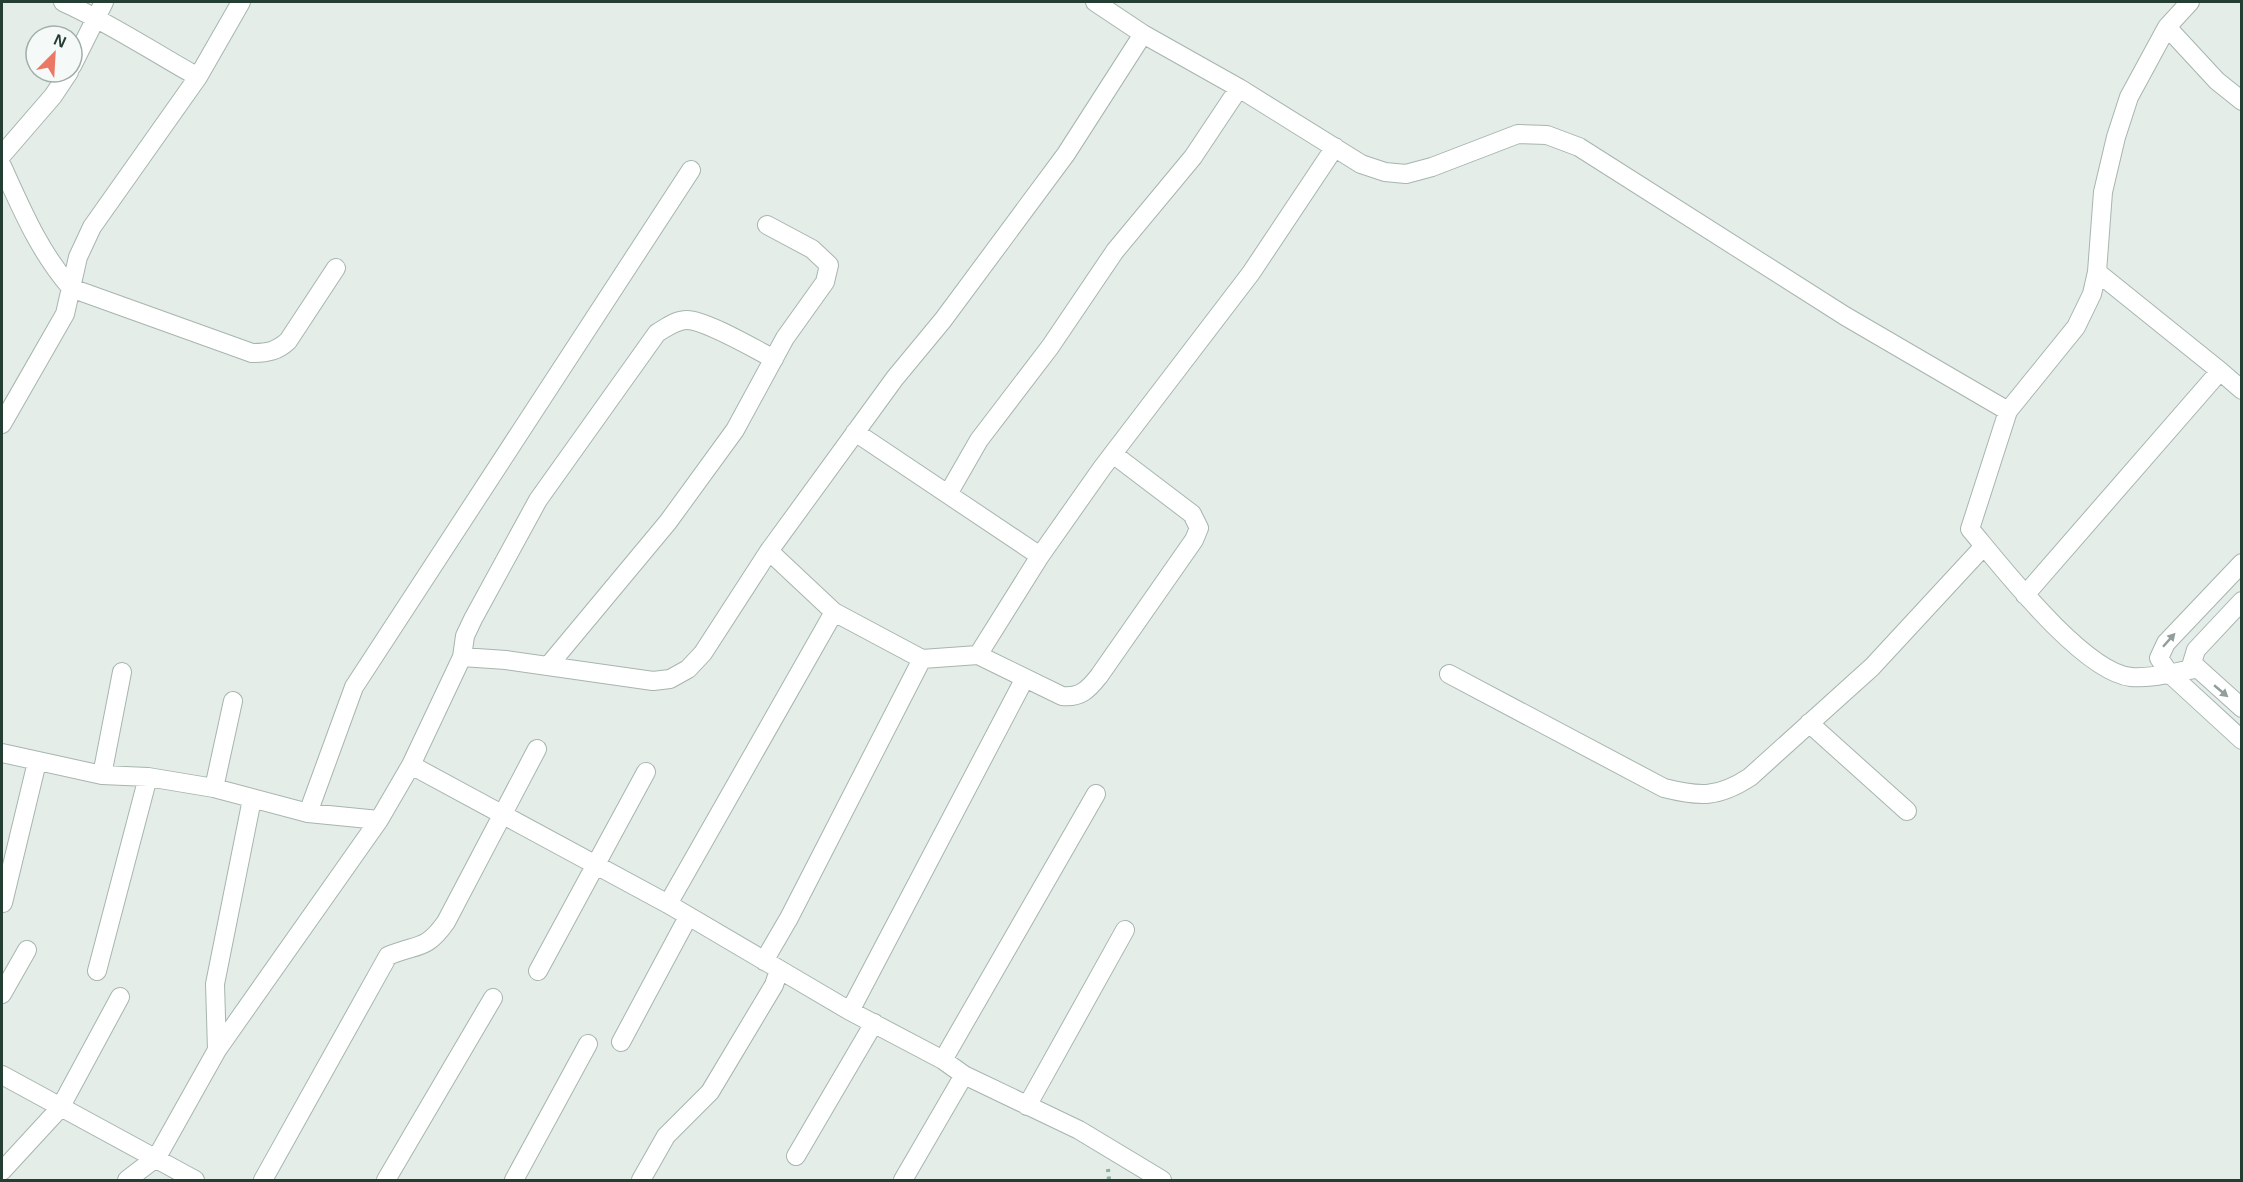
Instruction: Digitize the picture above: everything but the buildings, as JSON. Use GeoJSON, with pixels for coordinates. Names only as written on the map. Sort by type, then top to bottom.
{"type":"FeatureCollection","features":[{"type":"Feature","properties":{"kind":"street"},"geometry":{"type":"LineString","coordinates":[[63,2],[101,9],[146,48],[198,77]]}},
{"type":"Feature","properties":{"kind":"street"},"geometry":{"type":"LineString","coordinates":[[2,424],[65,314],[78,257],[92,227],[198,77],[241,2]]}},
{"type":"Feature","properties":{"kind":"street"},"geometry":{"type":"LineString","coordinates":[[1095,2],[1361,164],[1385,172],[1406,174],[1432,167],[1518,134],[1547,135],[1579,147],[1845,316],[2008,411]]}},
{"type":"Feature","properties":{"kind":"street"},"geometry":{"type":"LineString","coordinates":[[2190,2],[2167,27],[2129,97],[2116,137],[2103,192],[2097,272],[2092,294],[2076,327],[2008,411],[1970,529],[2025,595],[2084,651],[2110,672],[2130,677],[2195,669]]}},
{"type":"Feature","properties":{"kind":"street"},"geometry":{"type":"LineString","coordinates":[[84,42],[101,9]]}},
{"type":"Feature","properties":{"kind":"street"},"geometry":{"type":"LineString","coordinates":[[2167,27],[2217,81],[2241,102]]}},
{"type":"Feature","properties":{"kind":"street"},"geometry":{"type":"LineString","coordinates":[[462,657],[549,665],[653,681],[670,679],[688,669],[703,653],[769,551],[855,432],[1066,154],[1143,33]]}},
{"type":"Feature","properties":{"kind":"street"},"geometry":{"type":"LineString","coordinates":[[2,155],[61,84]]}},
{"type":"Feature","properties":{"kind":"street"},"geometry":{"type":"LineString","coordinates":[[948,494],[979,440],[1050,347],[1115,251],[1194,157],[1239,88]]}},
{"type":"Feature","properties":{"kind":"street"},"geometry":{"type":"LineString","coordinates":[[978,655],[1040,556],[1113,454],[1251,273],[1335,147]]}},
{"type":"Feature","properties":{"kind":"street"},"geometry":{"type":"LineString","coordinates":[[2,166],[36,240],[52,265],[72,288],[252,353],[267,353],[279,349],[288,341],[336,268]]}},
{"type":"Feature","properties":{"kind":"street"},"geometry":{"type":"LineString","coordinates":[[308,813],[354,687],[692,170]]}},
{"type":"Feature","properties":{"kind":"street"},"geometry":{"type":"LineString","coordinates":[[549,665],[668,522],[735,430],[785,338],[825,282],[829,265],[812,249],[767,225]]}},
{"type":"Feature","properties":{"kind":"street"},"geometry":{"type":"LineString","coordinates":[[2097,272],[2241,390]]}},
{"type":"Feature","properties":{"kind":"street"},"geometry":{"type":"LineString","coordinates":[[127,1180],[157,1157],[217,1050],[379,820],[411,765],[462,657],[465,636],[473,619],[538,500],[657,333],[674,322],[687,320],[701,323],[774,358]]}},
{"type":"Feature","properties":{"kind":"street"},"geometry":{"type":"LineString","coordinates":[[2025,595],[2220,371]]}},
{"type":"Feature","properties":{"kind":"street"},"geometry":{"type":"LineString","coordinates":[[855,432],[1040,556]]}},
{"type":"Feature","properties":{"kind":"street"},"geometry":{"type":"LineString","coordinates":[[769,551],[834,612],[922,659],[978,655],[1062,696],[1082,694],[1099,676],[1199,528],[1192,514],[1113,454]]}},
{"type":"Feature","properties":{"kind":"street"},"geometry":{"type":"LineString","coordinates":[[1449,674],[1664,788],[1689,794],[1714,795],[1731,789],[1750,777],[1872,667],[1984,546]]}},
{"type":"Feature","properties":{"kind":"street"},"geometry":{"type":"LineString","coordinates":[[2241,563],[2162,648],[2159,658],[2169,673],[2241,740]]}},
{"type":"Feature","properties":{"kind":"street"},"geometry":{"type":"LineString","coordinates":[[2241,602],[2192,657],[2195,669],[2241,708]]}},
{"type":"Feature","properties":{"kind":"street"},"geometry":{"type":"LineString","coordinates":[[668,904],[834,612]]}},
{"type":"Feature","properties":{"kind":"street"},"geometry":{"type":"LineString","coordinates":[[641,1180],[666,1136],[710,1092],[774,985],[771,966],[789,918],[922,659]]}},
{"type":"Feature","properties":{"kind":"street"},"geometry":{"type":"LineString","coordinates":[[102,774],[122,672]]}},
{"type":"Feature","properties":{"kind":"street"},"geometry":{"type":"LineString","coordinates":[[850,1011],[1025,678]]}},
{"type":"Feature","properties":{"kind":"street"},"geometry":{"type":"LineString","coordinates":[[214,788],[233,701]]}},
{"type":"Feature","properties":{"kind":"street"},"geometry":{"type":"LineString","coordinates":[[1809,723],[1907,811]]}},
{"type":"Feature","properties":{"kind":"street"},"geometry":{"type":"LineString","coordinates":[[263,1180],[388,956],[401,950],[420,947],[435,939],[446,922],[537,749]]}},
{"type":"Feature","properties":{"kind":"street"},"geometry":{"type":"LineString","coordinates":[[2,753],[102,774],[147,777],[214,788],[308,813],[379,820]]}},
{"type":"Feature","properties":{"kind":"street"},"geometry":{"type":"LineString","coordinates":[[3,903],[37,762]]}},
{"type":"Feature","properties":{"kind":"street"},"geometry":{"type":"LineString","coordinates":[[411,765],[502,813],[594,867],[668,904],[850,1011],[943,1060],[964,1075],[1079,1130],[1162,1180]]}},
{"type":"Feature","properties":{"kind":"street"},"geometry":{"type":"LineString","coordinates":[[538,972],[646,772]]}},
{"type":"Feature","properties":{"kind":"street"},"geometry":{"type":"LineString","coordinates":[[98,971],[147,777]]}},
{"type":"Feature","properties":{"kind":"street"},"geometry":{"type":"LineString","coordinates":[[943,1060],[1096,794]]}},
{"type":"Feature","properties":{"kind":"street"},"geometry":{"type":"LineString","coordinates":[[217,1050],[215,984],[252,799]]}},
{"type":"Feature","properties":{"kind":"street"},"geometry":{"type":"LineString","coordinates":[[621,1042],[688,917]]}},
{"type":"Feature","properties":{"kind":"street"},"geometry":{"type":"LineString","coordinates":[[1027,1106],[1125,930]]}},
{"type":"Feature","properties":{"kind":"street"},"geometry":{"type":"LineString","coordinates":[[2,994],[27,950]]}},
{"type":"Feature","properties":{"kind":"street"},"geometry":{"type":"LineString","coordinates":[[2,1171],[60,1108],[120,997]]}},
{"type":"Feature","properties":{"kind":"street"},"geometry":{"type":"LineString","coordinates":[[386,1180],[493,998]]}},
{"type":"Feature","properties":{"kind":"street"},"geometry":{"type":"LineString","coordinates":[[796,1156],[874,1023]]}},
{"type":"Feature","properties":{"kind":"street"},"geometry":{"type":"LineString","coordinates":[[514,1180],[588,1044]]}},
{"type":"Feature","properties":{"kind":"street"},"geometry":{"type":"LineString","coordinates":[[2,1075],[60,1108],[157,1157],[195,1180]]}},
{"type":"Feature","properties":{"kind":"street"},"geometry":{"type":"LineString","coordinates":[[903,1180],[964,1075]]}}]}
